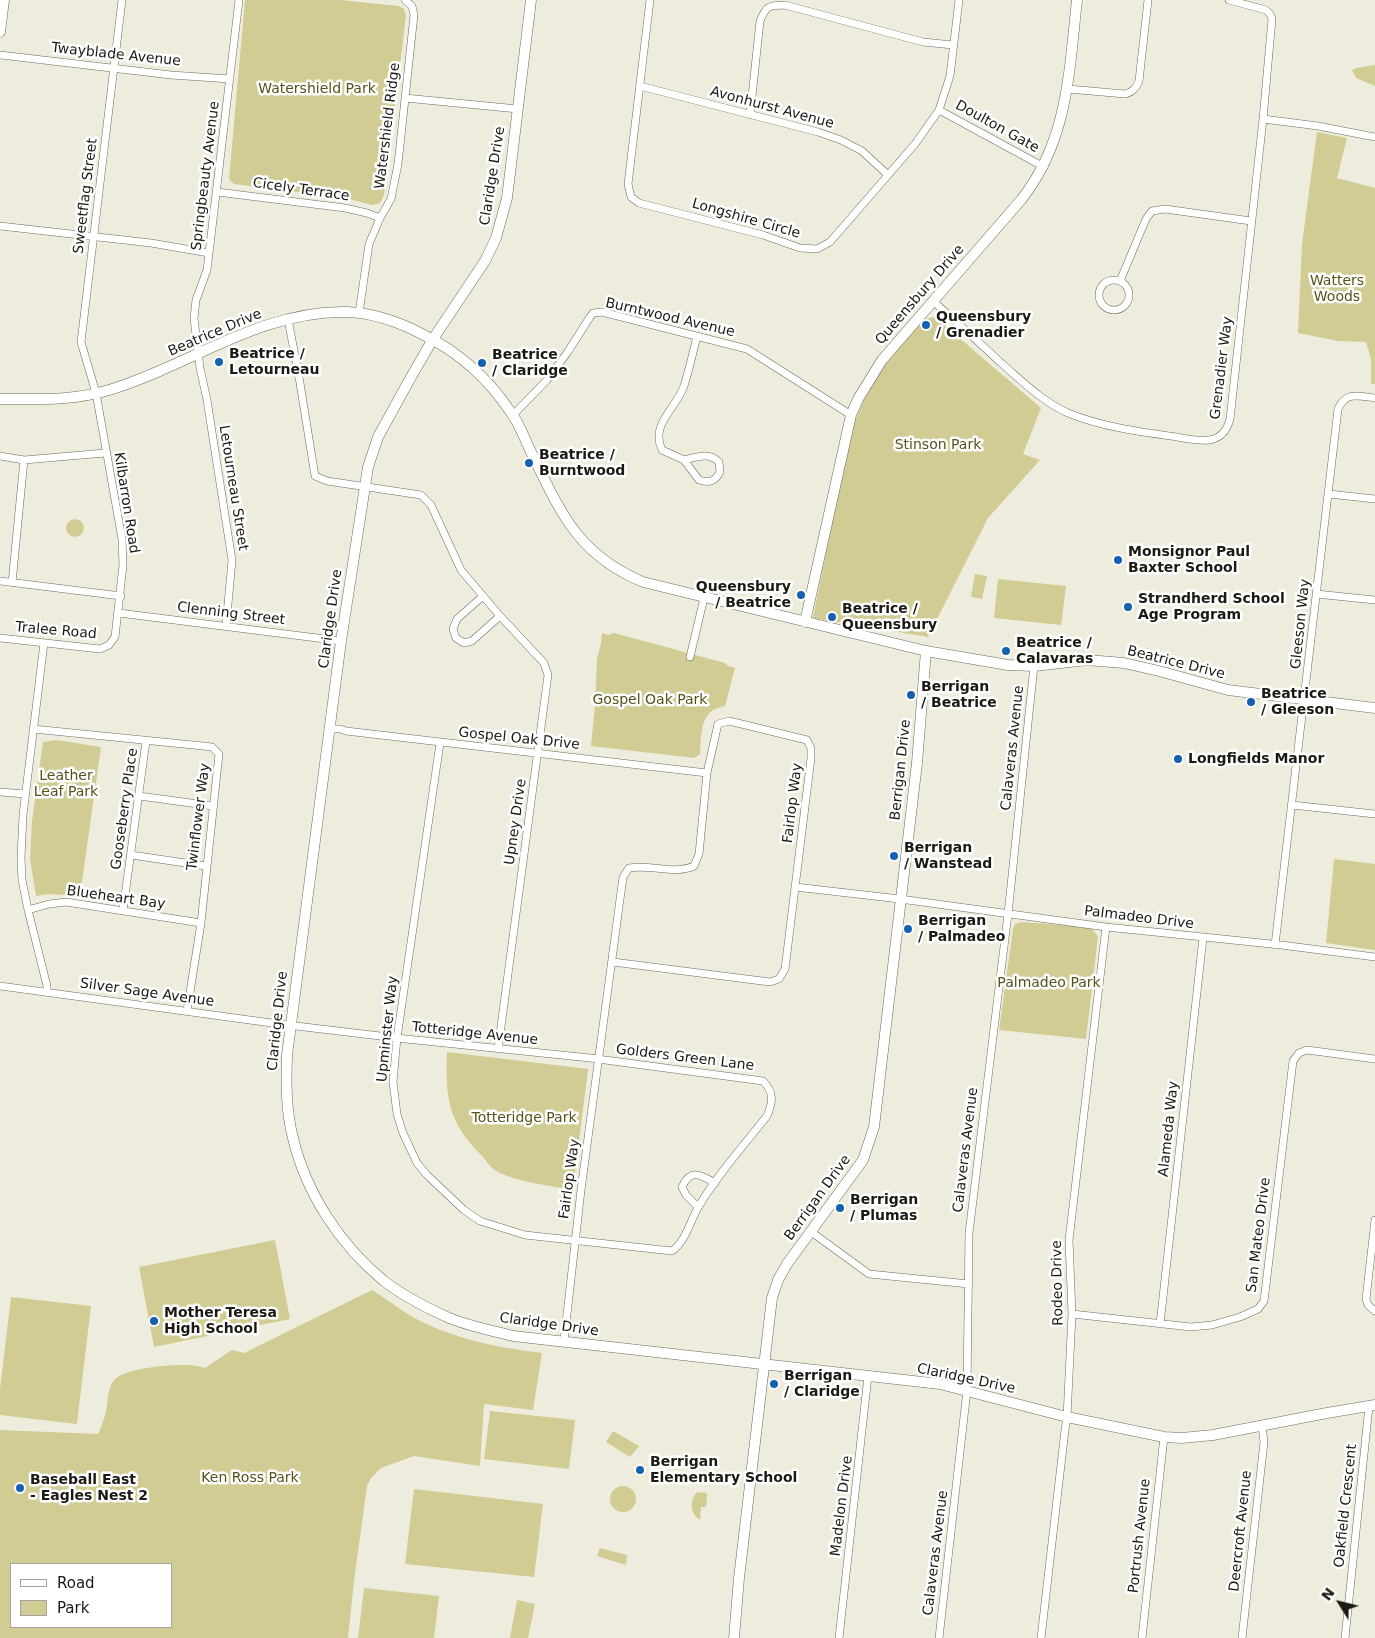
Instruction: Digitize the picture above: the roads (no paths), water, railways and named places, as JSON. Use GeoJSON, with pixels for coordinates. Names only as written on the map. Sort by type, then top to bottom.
{"type":"FeatureCollection","features":[{"type":"Feature","properties":{"kind":"street"},"geometry":{"type":"LineString","coordinates":[[0,32],[4,0]]}},
{"type":"Feature","properties":{"kind":"street","name":"Sweetflag Street"},"geometry":{"type":"LineString","coordinates":[[96,393],[82,342],[122,0]]}},
{"type":"Feature","properties":{"kind":"street","name":"Springbeauty Avenue"},"geometry":{"type":"LineString","coordinates":[[198,354],[194,318],[196,300],[207,270],[218,192],[239,0]]}},
{"type":"Feature","properties":{"kind":"street","name":"Watershield Ridge"},"geometry":{"type":"LineString","coordinates":[[359,313],[366,258],[373,232],[391,199],[398,164],[414,15],[412,6],[405,0]]}},
{"type":"Feature","properties":{"kind":"street","name":"Claridge Drive"},"geometry":{"type":"LineString","coordinates":[[531,0],[507,198],[496,238],[485,261],[433,339],[378,436],[368,467],[364,488],[341,640],[287,1055],[288,1110],[293,1139],[303,1170],[326,1216],[362,1261],[385,1281],[419,1303],[449,1318],[513,1336],[940,1384],[1067,1417],[1164,1437],[1198,1437],[1372,1406]]}},
{"type":"Feature","properties":{"kind":"street","name":"Longshire Circle"},"geometry":{"type":"LineString","coordinates":[[650,0],[628,184],[631,197],[639,203],[763,235],[800,248],[816,249],[830,242],[916,144],[939,110],[950,76],[959,0]]}},
{"type":"Feature","properties":{"kind":"street","name":"Queensbury Drive"},"geometry":{"type":"LineString","coordinates":[[805,622],[850,415],[882,360],[1021,200],[1044,167],[1058,131],[1068,89],[1077,0]]}},
{"type":"Feature","properties":{"kind":"street"},"geometry":{"type":"LineString","coordinates":[[1068,89],[1125,94],[1130,93],[1137,87],[1140,81],[1148,0]]}},
{"type":"Feature","properties":{"kind":"street","name":"Grenadier Way"},"geometry":{"type":"LineString","coordinates":[[933,301],[1025,385],[1058,408],[1074,415],[1116,426],[1166,436],[1203,441],[1221,435],[1225,431],[1230,419],[1272,19],[1266,10],[1229,0]]}},
{"type":"Feature","properties":{"kind":"street"},"geometry":{"type":"LineString","coordinates":[[750,115],[760,21],[764,11],[772,5],[785,5],[924,42],[954,45]]}},
{"type":"Feature","properties":{"kind":"street","name":"Twayblade Avenue"},"geometry":{"type":"LineString","coordinates":[[0,55],[230,79]]}},
{"type":"Feature","properties":{"kind":"street","name":"Avonhurst Avenue"},"geometry":{"type":"LineString","coordinates":[[640,86],[841,140],[862,151],[888,175]]}},
{"type":"Feature","properties":{"kind":"street"},"geometry":{"type":"LineString","coordinates":[[404,98],[518,109]]}},
{"type":"Feature","properties":{"kind":"street","name":"Doulton Gate"},"geometry":{"type":"LineString","coordinates":[[939,110],[1044,167]]}},
{"type":"Feature","properties":{"kind":"street"},"geometry":{"type":"LineString","coordinates":[[1263,119],[1375,136]]}},
{"type":"Feature","properties":{"kind":"street","name":"Cicely Terrace"},"geometry":{"type":"LineString","coordinates":[[218,192],[345,208],[380,218]]}},
{"type":"Feature","properties":{"kind":"street"},"geometry":{"type":"LineString","coordinates":[[1120,281],[1146,219],[1152,211],[1165,209],[1252,221]]}},
{"type":"Feature","properties":{"kind":"street"},"geometry":{"type":"LineString","coordinates":[[0,226],[209,253]]}},
{"type":"Feature","properties":{"kind":"street"},"geometry":{"type":"LineString","coordinates":[[1110,280],[1120,281],[1127,288],[1129,294],[1125,304],[1115,310],[1105,307],[1100,300],[1100,289],[1110,280]]}},
{"type":"Feature","properties":{"kind":"street","name":"Beatrice Drive"},"geometry":{"type":"LineString","coordinates":[[3,397],[49,400],[96,393],[138,380],[226,340],[288,319],[347,312],[374,316],[403,325],[433,339],[456,354],[493,387],[513,416],[558,508],[580,540],[600,558],[630,577],[653,586],[926,651],[1008,665],[1034,666],[1087,660],[1124,664],[1159,671],[1228,690],[1375,708]]}},
{"type":"Feature","properties":{"kind":"street","name":"Burntwood Avenue"},"geometry":{"type":"LineString","coordinates":[[513,416],[547,380],[587,321],[594,314],[602,312],[747,349],[850,415]]}},
{"type":"Feature","properties":{"kind":"street","name":"Upney Drive"},"geometry":{"type":"LineString","coordinates":[[288,319],[315,476],[327,481],[364,488],[421,495],[431,505],[461,570],[500,616],[544,663],[548,675],[498,1049]]}},
{"type":"Feature","properties":{"kind":"street"},"geometry":{"type":"LineString","coordinates":[[684,460],[706,455],[712,456],[719,462],[720,472],[710,482],[699,480],[684,460],[662,450],[659,443],[658,435],[663,421],[684,386],[697,336]]}},
{"type":"Feature","properties":{"kind":"street","name":"Letourneau Street"},"geometry":{"type":"LineString","coordinates":[[198,354],[232,560],[226,626]]}},
{"type":"Feature","properties":{"kind":"street","name":"Kilbarron Road"},"geometry":{"type":"LineString","coordinates":[[96,393],[105,453],[122,540],[123,565],[119,613],[115,637],[109,645]]}},
{"type":"Feature","properties":{"kind":"street","name":"Gleeson Way"},"geometry":{"type":"LineString","coordinates":[[1275,945],[1338,409],[1344,399],[1349,396],[1375,398]]}},
{"type":"Feature","properties":{"kind":"street"},"geometry":{"type":"LineString","coordinates":[[0,456],[24,460],[105,453]]}},
{"type":"Feature","properties":{"kind":"street"},"geometry":{"type":"LineString","coordinates":[[12,583],[24,460]]}},
{"type":"Feature","properties":{"kind":"street"},"geometry":{"type":"LineString","coordinates":[[1328,494],[1375,499]]}},
{"type":"Feature","properties":{"kind":"street"},"geometry":{"type":"LineString","coordinates":[[0,582],[121,596]]}},
{"type":"Feature","properties":{"kind":"street"},"geometry":{"type":"LineString","coordinates":[[1316,594],[1375,600]]}},
{"type":"Feature","properties":{"kind":"street"},"geometry":{"type":"LineString","coordinates":[[483,596],[457,619],[453,629],[456,638],[464,642],[472,641],[500,616]]}},
{"type":"Feature","properties":{"kind":"street"},"geometry":{"type":"LineString","coordinates":[[690,656],[704,598]]}},
{"type":"Feature","properties":{"kind":"street","name":"Clenning Street"},"geometry":{"type":"LineString","coordinates":[[119,613],[341,640]]}},
{"type":"Feature","properties":{"kind":"street","name":"Tralee Road"},"geometry":{"type":"LineString","coordinates":[[0,638],[100,649],[109,645]]}},
{"type":"Feature","properties":{"kind":"street"},"geometry":{"type":"LineString","coordinates":[[44,643],[25,794],[20,858],[28,910],[47,991]]}},
{"type":"Feature","properties":{"kind":"street","name":"Berrigan Drive"},"geometry":{"type":"LineString","coordinates":[[734,1638],[739,1578],[772,1298],[778,1280],[787,1264],[863,1160],[870,1142],[876,1114],[917,762],[926,651]]}},
{"type":"Feature","properties":{"kind":"street","name":"Calaveras Avenue"},"geometry":{"type":"LineString","coordinates":[[939,1638],[967,1390],[969,1233],[1008,914],[1034,666]]}},
{"type":"Feature","properties":{"kind":"street","name":"Fairlop Way"},"geometry":{"type":"LineString","coordinates":[[564,1341],[574,1242],[624,877],[629,868],[639,866],[684,870],[694,866],[699,854],[706,773],[718,724],[729,721],[807,740],[812,748],[811,758],[785,969],[779,979],[770,982],[613,962]]}},
{"type":"Feature","properties":{"kind":"street","name":"Twinflower Way"},"geometry":{"type":"LineString","coordinates":[[33,729],[212,747],[219,754],[201,924],[187,1011]]}},
{"type":"Feature","properties":{"kind":"street","name":"Gospel Oak Drive"},"geometry":{"type":"LineString","coordinates":[[330,729],[706,773]]}},
{"type":"Feature","properties":{"kind":"street","name":"Gooseberry Place"},"geometry":{"type":"LineString","coordinates":[[123,910],[146,741]]}},
{"type":"Feature","properties":{"kind":"street","name":"Upminster Way"},"geometry":{"type":"LineString","coordinates":[[440,743],[397,1038],[393,1082],[397,1114],[403,1133],[417,1163],[464,1210],[480,1221],[525,1235],[574,1242]]}},
{"type":"Feature","properties":{"kind":"street"},"geometry":{"type":"LineString","coordinates":[[0,792],[25,794]]}},
{"type":"Feature","properties":{"kind":"street"},"geometry":{"type":"LineString","coordinates":[[139,796],[213,806]]}},
{"type":"Feature","properties":{"kind":"street"},"geometry":{"type":"LineString","coordinates":[[1292,805],[1375,814]]}},
{"type":"Feature","properties":{"kind":"street"},"geometry":{"type":"LineString","coordinates":[[131,855],[206,866]]}},
{"type":"Feature","properties":{"kind":"street","name":"Palmadeo Drive"},"geometry":{"type":"LineString","coordinates":[[795,887],[1106,927],[1375,958]]}},
{"type":"Feature","properties":{"kind":"street","name":"Blueheart Bay"},"geometry":{"type":"LineString","coordinates":[[28,910],[49,904],[66,902],[201,924]]}},
{"type":"Feature","properties":{"kind":"street","name":"Rodeo Drive"},"geometry":{"type":"LineString","coordinates":[[1040,1638],[1067,1417],[1072,1314],[1069,1240],[1106,927]]}},
{"type":"Feature","properties":{"kind":"street","name":"Alameda Way"},"geometry":{"type":"LineString","coordinates":[[1160,1324],[1203,938]]}},
{"type":"Feature","properties":{"kind":"street","name":"Silver Sage Avenue"},"geometry":{"type":"LineString","coordinates":[[0,986],[290,1025]]}},
{"type":"Feature","properties":{"kind":"street","name":"Totteridge Avenue"},"geometry":{"type":"LineString","coordinates":[[290,1025],[599,1060]]}},
{"type":"Feature","properties":{"kind":"street","name":"San Mateo Drive"},"geometry":{"type":"LineString","coordinates":[[1072,1314],[1191,1327],[1212,1325],[1258,1309],[1264,1301],[1293,1061],[1299,1052],[1307,1050],[1375,1059]]}},
{"type":"Feature","properties":{"kind":"street","name":"Golders Green Lane"},"geometry":{"type":"LineString","coordinates":[[574,1242],[672,1252],[679,1246],[698,1207],[767,1116],[772,1105],[771,1089],[763,1081],[599,1060]]}},
{"type":"Feature","properties":{"kind":"street"},"geometry":{"type":"LineString","coordinates":[[698,1207],[686,1195],[682,1187],[685,1180],[692,1175],[698,1174],[715,1183]]}},
{"type":"Feature","properties":{"kind":"street"},"geometry":{"type":"LineString","coordinates":[[1375,1220],[1366,1299],[1368,1305],[1375,1312]]}},
{"type":"Feature","properties":{"kind":"street"},"geometry":{"type":"LineString","coordinates":[[810,1231],[869,1274],[968,1284]]}},
{"type":"Feature","properties":{"kind":"street","name":"Madelon Drive"},"geometry":{"type":"LineString","coordinates":[[839,1638],[868,1376]]}},
{"type":"Feature","properties":{"kind":"street","name":"Oakfield Crescent"},"geometry":{"type":"LineString","coordinates":[[1345,1638],[1372,1406]]}},
{"type":"Feature","properties":{"kind":"street","name":"Deercroft Avenue"},"geometry":{"type":"LineString","coordinates":[[1242,1638],[1264,1442],[1262,1426]]}},
{"type":"Feature","properties":{"kind":"street","name":"Portrush Avenue"},"geometry":{"type":"LineString","coordinates":[[1142,1638],[1164,1437]]}},
{"type":"Feature","properties":{"kind":"place","name":"Queensbury / Grenadier"},"geometry":{"type":"Point","coordinates":[926,325]}},
{"type":"Feature","properties":{"kind":"place","name":"Beatrice / Letourneau"},"geometry":{"type":"Point","coordinates":[219,362]}},
{"type":"Feature","properties":{"kind":"place","name":"Beatrice / Claridge"},"geometry":{"type":"Point","coordinates":[482,363]}},
{"type":"Feature","properties":{"kind":"place","name":"Beatrice / Burntwood"},"geometry":{"type":"Point","coordinates":[529,463]}},
{"type":"Feature","properties":{"kind":"place","name":"Monsignor Paul Baxter School"},"geometry":{"type":"Point","coordinates":[1118,560]}},
{"type":"Feature","properties":{"kind":"place","name":"Queensbury / Beatrice"},"geometry":{"type":"Point","coordinates":[801,595]}},
{"type":"Feature","properties":{"kind":"place","name":"Strandherd School Age Program"},"geometry":{"type":"Point","coordinates":[1128,607]}},
{"type":"Feature","properties":{"kind":"place","name":"Beatrice / Queensbury"},"geometry":{"type":"Point","coordinates":[832,617]}},
{"type":"Feature","properties":{"kind":"place","name":"Beatrice / Calavaras"},"geometry":{"type":"Point","coordinates":[1006,651]}},
{"type":"Feature","properties":{"kind":"place","name":"Berrigan / Beatrice"},"geometry":{"type":"Point","coordinates":[911,695]}},
{"type":"Feature","properties":{"kind":"place","name":"Beatrice / Gleeson"},"geometry":{"type":"Point","coordinates":[1251,702]}},
{"type":"Feature","properties":{"kind":"place","name":"Longfields Manor"},"geometry":{"type":"Point","coordinates":[1178,759]}},
{"type":"Feature","properties":{"kind":"place","name":"Berrigan / Wanstead"},"geometry":{"type":"Point","coordinates":[894,856]}},
{"type":"Feature","properties":{"kind":"place","name":"Berrigan / Palmadeo"},"geometry":{"type":"Point","coordinates":[908,929]}},
{"type":"Feature","properties":{"kind":"place","name":"Berrigan / Plumas"},"geometry":{"type":"Point","coordinates":[840,1208]}},
{"type":"Feature","properties":{"kind":"place","name":"Mother Teresa High School"},"geometry":{"type":"Point","coordinates":[154,1321]}},
{"type":"Feature","properties":{"kind":"place","name":"Berrigan / Claridge"},"geometry":{"type":"Point","coordinates":[774,1384]}},
{"type":"Feature","properties":{"kind":"place","name":"Berrigan Elementary School"},"geometry":{"type":"Point","coordinates":[640,1470]}},
{"type":"Feature","properties":{"kind":"place","name":"Baseball East - Eagles Nest 2"},"geometry":{"type":"Point","coordinates":[20,1488]}},
{"type":"Feature","properties":{"kind":"park label","name":"Watershield Park"},"geometry":{"type":"Point","coordinates":[317,89]}},
{"type":"Feature","properties":{"kind":"park label","name":"Watters Woods"},"geometry":{"type":"Point","coordinates":[1337,290]}},
{"type":"Feature","properties":{"kind":"park label","name":"Stinson Park"},"geometry":{"type":"Point","coordinates":[938,445]}},
{"type":"Feature","properties":{"kind":"park label","name":"Gospel Oak Park"},"geometry":{"type":"Point","coordinates":[650,700]}},
{"type":"Feature","properties":{"kind":"park label","name":"Leather Leaf Park"},"geometry":{"type":"Point","coordinates":[66,784]}},
{"type":"Feature","properties":{"kind":"park label","name":"Palmadeo Park"},"geometry":{"type":"Point","coordinates":[1049,983]}},
{"type":"Feature","properties":{"kind":"park label","name":"Totteridge Park"},"geometry":{"type":"Point","coordinates":[524,1118]}},
{"type":"Feature","properties":{"kind":"park label","name":"Ken Ross Park"},"geometry":{"type":"Point","coordinates":[250,1478]}}]}
